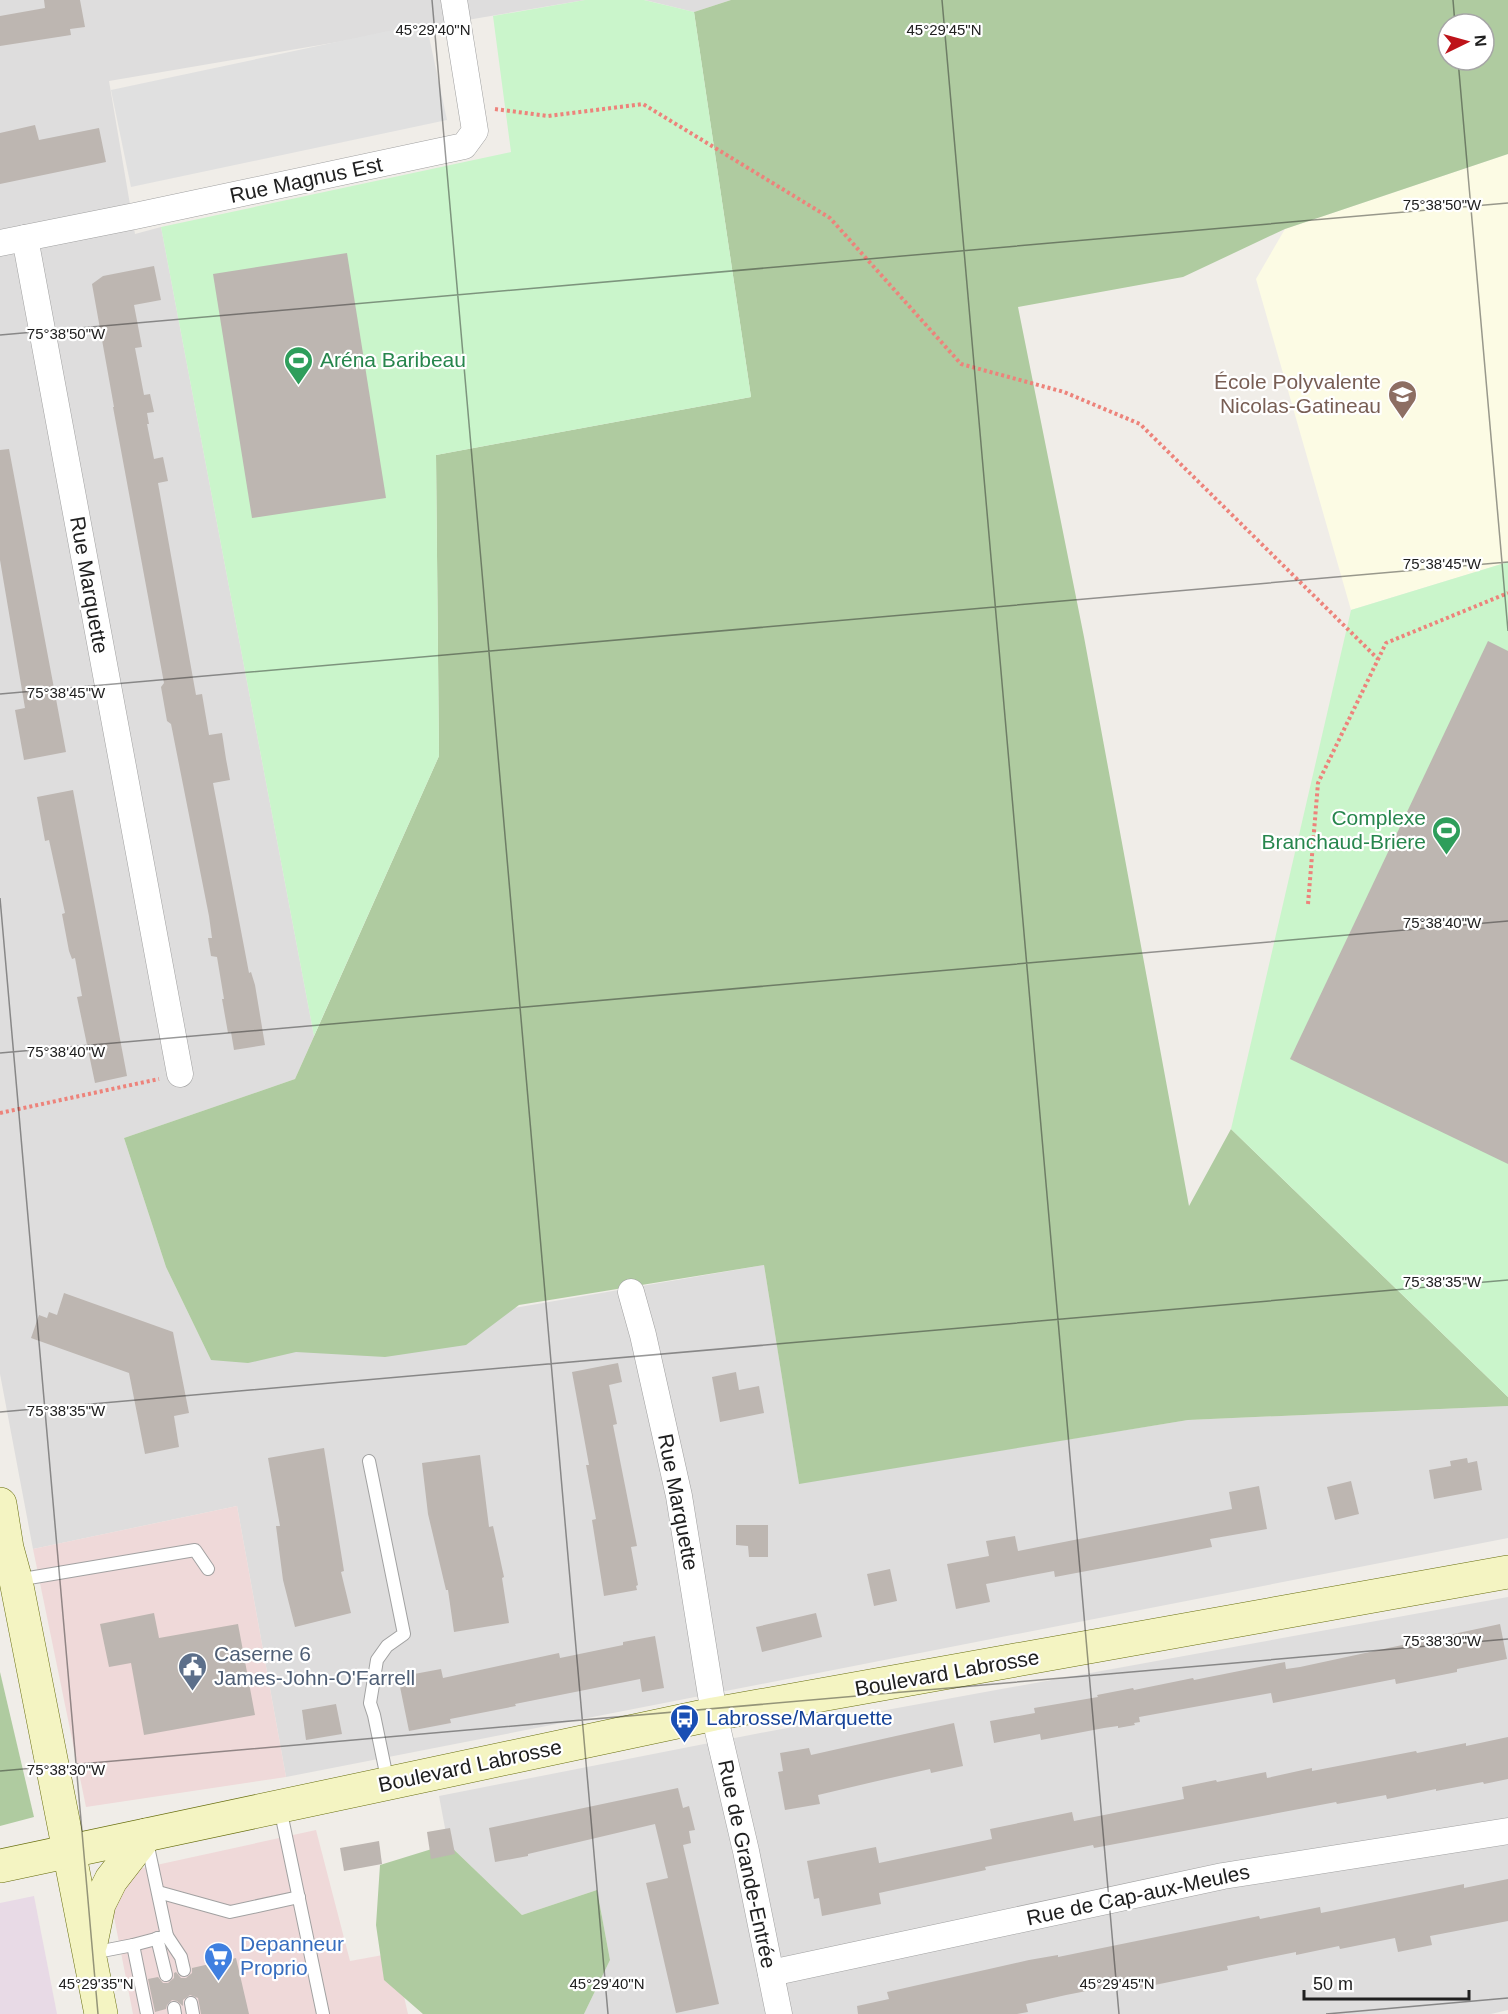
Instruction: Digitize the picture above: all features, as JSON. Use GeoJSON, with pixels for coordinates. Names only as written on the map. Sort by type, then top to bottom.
{"type":"FeatureCollection","features":[{"type":"Feature","properties":{"kind":"main road"},"geometry":{"type":"LineString","coordinates":[[0,1504],[101,2014]]}},
{"type":"Feature","properties":{"kind":"main road","name":"Boulevard Labrosse"},"geometry":{"type":"LineString","coordinates":[[0,1866],[714,1714],[1508,1572]]}},
{"type":"Feature","properties":{"kind":"main road"},"geometry":{"type":"LineString","coordinates":[[89,1954],[99,1904],[108,1885],[146,1835]]}},
{"type":"Feature","properties":{"kind":"street","name":"Rue Magnus Est"},"geometry":{"type":"LineString","coordinates":[[0,243],[464,146],[475,131],[454,0]]}},
{"type":"Feature","properties":{"kind":"street","name":"Rue Marquette"},"geometry":{"type":"LineString","coordinates":[[25,238],[180,1074]]}},
{"type":"Feature","properties":{"kind":"street","name":"Rue Marquette"},"geometry":{"type":"LineString","coordinates":[[631,1292],[643,1335],[679,1496],[714,1714]]}},
{"type":"Feature","properties":{"kind":"street","name":"Rue de Grande-Entrée"},"geometry":{"type":"LineString","coordinates":[[714,1714],[746,1851],[779,2014]]}},
{"type":"Feature","properties":{"kind":"street","name":"Rue de Cap-aux-Meules"},"geometry":{"type":"LineString","coordinates":[[771,1973],[1223,1876],[1508,1831]]}},
{"type":"Feature","properties":{"kind":"lane"},"geometry":{"type":"LineString","coordinates":[[369,1461],[404,1634],[387,1646],[377,1660],[370,1703],[388,1784]]}},
{"type":"Feature","properties":{"kind":"lane"},"geometry":{"type":"LineString","coordinates":[[16,1581],[195,1550],[208,1569]]}},
{"type":"Feature","properties":{"kind":"lane"},"geometry":{"type":"LineString","coordinates":[[280,1807],[323,2014]]}},
{"type":"Feature","properties":{"kind":"lane"},"geometry":{"type":"LineString","coordinates":[[146,1835],[158,1892],[166,1974]]}},
{"type":"Feature","properties":{"kind":"lane"},"geometry":{"type":"LineString","coordinates":[[158,1892],[230,1912],[299,1897]]}},
{"type":"Feature","properties":{"kind":"lane"},"geometry":{"type":"LineString","coordinates":[[89,1954],[162,1937]]}},
{"type":"Feature","properties":{"kind":"lane"},"geometry":{"type":"LineString","coordinates":[[162,1937],[181,1958],[184,1970]]}},
{"type":"Feature","properties":{"kind":"lane"},"geometry":{"type":"LineString","coordinates":[[133,1945],[147,2014]]}},
{"type":"Feature","properties":{"kind":"path"},"geometry":{"type":"LineString","coordinates":[[471,109],[497,109],[548,116],[643,104],[830,218],[961,364],[1064,392],[1140,424],[1378,659]]}},
{"type":"Feature","properties":{"kind":"path"},"geometry":{"type":"LineString","coordinates":[[1308,904],[1318,783],[1386,643],[1508,593]]}},
{"type":"Feature","properties":{"kind":"path"},"geometry":{"type":"LineString","coordinates":[[0,1113],[180,1074]]}},
{"type":"Feature","properties":{"kind":"shaded area"},"geometry":{"type":"Polygon","coordinates":[[[0,0],[585,0],[109,81],[135,234],[161,227],[314,1036],[295,1079],[124,1138],[166,1267],[211,1360],[764,1265],[799,1483],[1188,1420],[1508,1406],[1508,1538],[286,1777],[237,1506],[33,1549],[0,1374],[0,0]]]}},
{"type":"Feature","properties":{"kind":"shaded area"},"geometry":{"type":"Polygon","coordinates":[[[645,0],[731,0],[694,12],[645,0]]]}},
{"type":"Feature","properties":{"kind":"shaded area"},"geometry":{"type":"Polygon","coordinates":[[[426,23],[447,120],[131,187],[111,90],[426,23]]]}},
{"type":"Feature","properties":{"kind":"shaded area","name":"École Polyvalente Nicolas-Gatineau"},"geometry":{"type":"Polygon","coordinates":[[[1508,154],[1508,562],[1351,610],[1256,279],[1285,229],[1508,154]]]}},
{"type":"Feature","properties":{"kind":"shaded area"},"geometry":{"type":"Polygon","coordinates":[[[237,1506],[286,1777],[86,1807],[33,1549],[237,1506]]]}},
{"type":"Feature","properties":{"kind":"shaded area"},"geometry":{"type":"Polygon","coordinates":[[[1508,1597],[1508,2010],[1491,2014],[584,2014],[610,1960],[597,1890],[522,1915],[448,1844],[439,1796],[771,1731],[1508,1597]]]}},
{"type":"Feature","properties":{"kind":"shaded area"},"geometry":{"type":"Polygon","coordinates":[[[316,1830],[350,1961],[394,1953],[408,2014],[133,2014],[106,1876],[316,1830]]]}},
{"type":"Feature","properties":{"kind":"shaded area"},"geometry":{"type":"Polygon","coordinates":[[[34,1896],[57,2014],[0,2014],[0,1903],[34,1896]]]}},
{"type":"Feature","properties":{"kind":"green space"},"geometry":{"type":"Polygon","coordinates":[[[585,0],[644,0],[694,12],[751,397],[436,455],[439,756],[314,1036],[161,227],[511,152],[493,16],[585,0]]]}},
{"type":"Feature","properties":{"kind":"green space"},"geometry":{"type":"Polygon","coordinates":[[[731,0],[1508,0],[1508,154],[1285,229],[1183,277],[1018,307],[1084,637],[1189,1206],[1231,1129],[1508,1397],[1508,1406],[1188,1420],[799,1484],[764,1265],[519,1305],[466,1345],[385,1357],[296,1352],[248,1363],[211,1360],[166,1267],[124,1138],[295,1079],[439,756],[436,455],[751,397],[694,12],[731,0]]]}},
{"type":"Feature","properties":{"kind":"green space"},"geometry":{"type":"Polygon","coordinates":[[[1508,562],[1508,1397],[1231,1129],[1351,610],[1508,562]]]}},
{"type":"Feature","properties":{"kind":"green space"},"geometry":{"type":"Polygon","coordinates":[[[0,1672],[34,1817],[0,1826],[0,1672]]]}},
{"type":"Feature","properties":{"kind":"green space"},"geometry":{"type":"Polygon","coordinates":[[[448,1844],[522,1915],[597,1890],[610,1960],[584,2014],[423,2014],[384,1980],[376,1925],[380,1865],[448,1844]]]}},
{"type":"Feature","properties":{"kind":"building"},"geometry":{"type":"Polygon","coordinates":[[[44,0],[80,0],[85,27],[70,29],[71,35],[0,46],[0,16],[45,8],[44,0]]]}},
{"type":"Feature","properties":{"kind":"building"},"geometry":{"type":"Polygon","coordinates":[[[35,125],[39,140],[99,128],[106,162],[0,184],[0,133],[35,125]]]}},
{"type":"Feature","properties":{"kind":"building","name":"Aréna Baribeau"},"geometry":{"type":"Polygon","coordinates":[[[347,253],[386,498],[252,518],[213,274],[347,253]]]}},
{"type":"Feature","properties":{"kind":"building"},"geometry":{"type":"Polygon","coordinates":[[[154,266],[161,300],[134,305],[142,347],[135,348],[144,395],[150,394],[154,412],[147,413],[149,424],[147,424],[154,459],[163,457],[168,481],[158,483],[196,695],[202,694],[209,735],[222,733],[230,780],[213,783],[249,973],[251,972],[255,985],[265,1045],[234,1050],[231,1032],[228,1033],[217,957],[211,956],[208,938],[212,938],[209,916],[171,724],[167,721],[161,687],[164,683],[92,284],[103,276],[154,266]]]}},
{"type":"Feature","properties":{"kind":"building"},"geometry":{"type":"Polygon","coordinates":[[[9,449],[66,752],[24,760],[15,710],[25,708],[0,560],[0,450],[9,449]]]}},
{"type":"Feature","properties":{"kind":"building","name":"Complexe Branchaud-Briere"},"geometry":{"type":"Polygon","coordinates":[[[1488,641],[1508,651],[1508,1164],[1290,1059],[1488,641]]]}},
{"type":"Feature","properties":{"kind":"building"},"geometry":{"type":"Polygon","coordinates":[[[73,790],[127,1076],[95,1083],[77,997],[82,996],[75,958],[72,959],[69,951],[62,914],[65,913],[49,840],[45,841],[37,797],[73,790]]]}},
{"type":"Feature","properties":{"kind":"building"},"geometry":{"type":"Polygon","coordinates":[[[64,1293],[173,1332],[189,1413],[174,1416],[179,1447],[145,1454],[129,1373],[31,1338],[39,1315],[47,1318],[49,1312],[57,1315],[64,1293]]]}},
{"type":"Feature","properties":{"kind":"building"},"geometry":{"type":"Polygon","coordinates":[[[618,1363],[622,1382],[609,1385],[617,1424],[613,1425],[637,1546],[631,1547],[638,1585],[637,1590],[604,1596],[592,1520],[596,1519],[586,1465],[589,1465],[572,1372],[618,1363]]]}},
{"type":"Feature","properties":{"kind":"building"},"geometry":{"type":"Polygon","coordinates":[[[736,1372],[739,1390],[759,1386],[764,1413],[720,1422],[712,1377],[736,1372]]]}},
{"type":"Feature","properties":{"kind":"building"},"geometry":{"type":"Polygon","coordinates":[[[324,1448],[344,1571],[341,1572],[351,1613],[295,1627],[283,1580],[276,1526],[280,1526],[268,1458],[324,1448]]]}},
{"type":"Feature","properties":{"kind":"building"},"geometry":{"type":"Polygon","coordinates":[[[480,1455],[489,1527],[493,1526],[504,1577],[502,1578],[509,1623],[454,1632],[448,1590],[446,1590],[428,1514],[422,1463],[480,1455]]]}},
{"type":"Feature","properties":{"kind":"building"},"geometry":{"type":"Polygon","coordinates":[[[1467,1458],[1468,1463],[1477,1461],[1482,1490],[1434,1499],[1429,1470],[1451,1466],[1450,1461],[1467,1458]]]}},
{"type":"Feature","properties":{"kind":"building"},"geometry":{"type":"Polygon","coordinates":[[[1351,1481],[1359,1514],[1335,1520],[1327,1487],[1351,1481]]]}},
{"type":"Feature","properties":{"kind":"building"},"geometry":{"type":"Polygon","coordinates":[[[1259,1486],[1267,1529],[1210,1539],[1212,1547],[1161,1557],[1055,1577],[1054,1571],[986,1584],[990,1602],[956,1609],[947,1564],[989,1556],[986,1541],[1015,1536],[1018,1551],[1232,1509],[1229,1492],[1259,1486]]]}},
{"type":"Feature","properties":{"kind":"building"},"geometry":{"type":"Polygon","coordinates":[[[736,1525],[768,1525],[768,1557],[749,1557],[748,1546],[736,1545],[736,1525]]]}},
{"type":"Feature","properties":{"kind":"building"},"geometry":{"type":"Polygon","coordinates":[[[890,1569],[897,1601],[874,1606],[867,1574],[890,1569]]]}},
{"type":"Feature","properties":{"kind":"building","name":"Caserne 6 James-John-O'Farrell"},"geometry":{"type":"Polygon","coordinates":[[[154,1613],[159,1638],[238,1624],[255,1715],[144,1735],[131,1663],[109,1667],[100,1624],[154,1613]]]}},
{"type":"Feature","properties":{"kind":"building"},"geometry":{"type":"Polygon","coordinates":[[[816,1613],[822,1637],[762,1652],[756,1627],[816,1613]]]}},
{"type":"Feature","properties":{"kind":"building"},"geometry":{"type":"Polygon","coordinates":[[[1500,1624],[1507,1659],[1457,1669],[1457,1672],[1396,1684],[1395,1679],[1273,1703],[1271,1693],[1139,1717],[1140,1722],[1134,1723],[1135,1725],[1104,1728],[1041,1740],[1040,1734],[994,1743],[990,1721],[1035,1713],[1034,1708],[1098,1697],[1097,1695],[1133,1688],[1134,1690],[1193,1678],[1194,1680],[1285,1662],[1286,1669],[1300,1667],[1500,1624]]]}},
{"type":"Feature","properties":{"kind":"building"},"geometry":{"type":"Polygon","coordinates":[[[655,1636],[664,1688],[642,1692],[640,1679],[515,1704],[516,1706],[450,1719],[451,1723],[409,1731],[398,1677],[441,1669],[443,1678],[559,1653],[560,1658],[655,1636]]]}},
{"type":"Feature","properties":{"kind":"building"},"geometry":{"type":"Polygon","coordinates":[[[336,1704],[342,1734],[306,1740],[302,1710],[336,1704]]]}},
{"type":"Feature","properties":{"kind":"building"},"geometry":{"type":"Polygon","coordinates":[[[954,1723],[963,1766],[931,1773],[930,1769],[818,1795],[820,1804],[785,1810],[778,1772],[783,1771],[780,1753],[809,1748],[811,1755],[954,1723]]]}},
{"type":"Feature","properties":{"kind":"building"},"geometry":{"type":"Polygon","coordinates":[[[1508,1737],[1508,1779],[1436,1791],[1436,1789],[1387,1799],[1386,1795],[1337,1804],[1336,1802],[1094,1848],[1093,1845],[985,1867],[986,1870],[879,1893],[881,1904],[822,1916],[819,1898],[814,1899],[807,1861],[876,1847],[879,1863],[992,1839],[990,1829],[1072,1812],[1074,1821],[1184,1799],[1182,1787],[1216,1780],[1217,1782],[1266,1772],[1267,1778],[1312,1768],[1312,1771],[1416,1751],[1417,1753],[1466,1743],[1466,1746],[1508,1737]]]}},
{"type":"Feature","properties":{"kind":"building"},"geometry":{"type":"Polygon","coordinates":[[[678,1788],[683,1808],[689,1806],[695,1830],[689,1831],[691,1843],[683,1845],[719,2004],[676,2013],[646,1883],[668,1878],[655,1824],[495,1862],[489,1828],[678,1788]]]}},
{"type":"Feature","properties":{"kind":"building"},"geometry":{"type":"Polygon","coordinates":[[[450,1828],[455,1854],[431,1859],[427,1832],[450,1828]]]}},
{"type":"Feature","properties":{"kind":"building"},"geometry":{"type":"Polygon","coordinates":[[[379,1841],[382,1864],[344,1871],[340,1848],[379,1841]]]}},
{"type":"Feature","properties":{"kind":"building"},"geometry":{"type":"Polygon","coordinates":[[[1508,1879],[1508,1921],[1430,1936],[1432,1945],[1398,1952],[1395,1938],[1340,1949],[1339,1946],[1296,1955],[1296,1952],[1227,1966],[1228,1970],[1140,1988],[1138,1981],[1066,1995],[1026,2004],[1028,2012],[1017,2014],[858,2014],[857,2006],[889,1999],[887,1992],[1029,1960],[1058,1955],[1058,1957],[1259,1916],[1260,1919],[1320,1907],[1321,1913],[1464,1884],[1464,1888],[1508,1879]]]}},
{"type":"Feature","properties":{"kind":"building"},"geometry":{"type":"Polygon","coordinates":[[[236,1958],[249,2014],[201,2014],[198,1998],[190,1995],[183,2000],[183,2006],[172,2000],[166,2009],[155,2012],[148,1979],[158,1977],[163,1983],[168,1983],[174,1978],[176,1972],[181,1978],[186,1978],[192,1973],[192,1968],[236,1958]]]}},
{"type":"Feature","properties":{"kind":"place","name":"Aréna Baribeau"},"geometry":{"type":"Point","coordinates":[299,386]}},
{"type":"Feature","properties":{"kind":"place","name":"École Polyvalente Nicolas-Gatineau"},"geometry":{"type":"Point","coordinates":[1402,420]}},
{"type":"Feature","properties":{"kind":"place","name":"Complexe Branchaud-Briere"},"geometry":{"type":"Point","coordinates":[1447,856]}},
{"type":"Feature","properties":{"kind":"place","name":"Caserne 6 James-John-O'Farrell"},"geometry":{"type":"Point","coordinates":[193,1692]}},
{"type":"Feature","properties":{"kind":"place","name":"Labrosse/Marquette"},"geometry":{"type":"Point","coordinates":[685,1744]}},
{"type":"Feature","properties":{"kind":"place","name":"Depanneur Proprio"},"geometry":{"type":"Point","coordinates":[219,1982]}}]}
